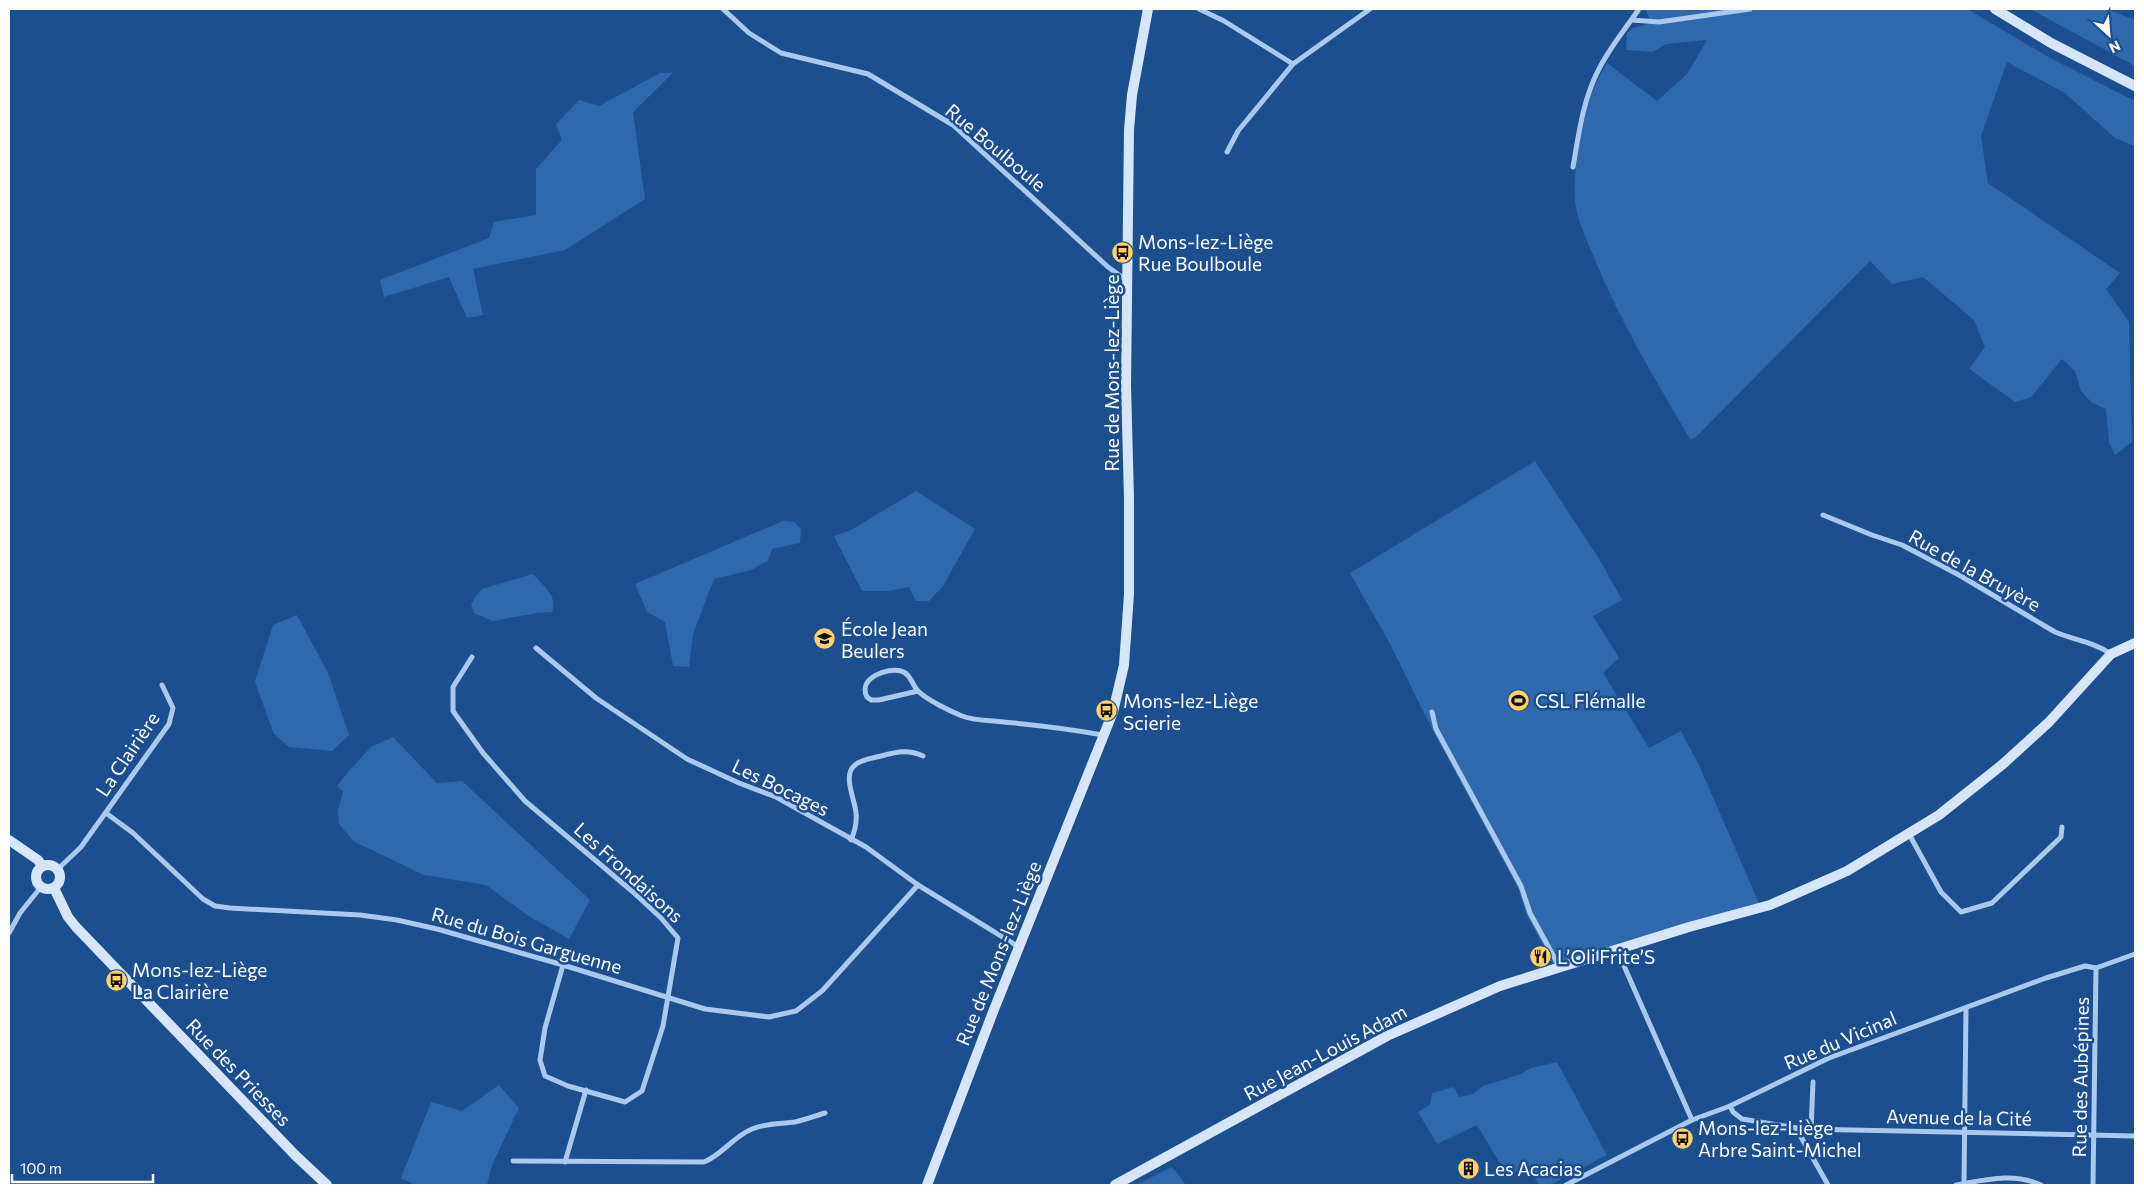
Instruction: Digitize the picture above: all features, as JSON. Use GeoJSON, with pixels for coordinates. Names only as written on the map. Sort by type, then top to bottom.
{"type":"FeatureCollection","features":[{"type":"Feature","properties":{"kind":"street","name":"Rue Boulboule"},"geometry":{"type":"LineString","coordinates":[[723,9],[749,33],[782,53],[868,74],[953,125],[1108,267],[1128,282]]}},
{"type":"Feature","properties":{"kind":"street","name":"Rue de Mons-lez-Liège"},"geometry":{"type":"LineString","coordinates":[[928,1185],[1019,947],[1113,712],[1124,665],[1129,594],[1126,385],[1129,130],[1132,95],[1148,9]]}},
{"type":"Feature","properties":{"kind":"street"},"geometry":{"type":"LineString","coordinates":[[1199,9],[1224,21],[1293,64]]}},
{"type":"Feature","properties":{"kind":"street"},"geometry":{"type":"LineString","coordinates":[[1226,152],[1238,131],[1293,64],[1370,9]]}},
{"type":"Feature","properties":{"kind":"street"},"geometry":{"type":"LineString","coordinates":[[1573,167],[1581,117],[1588,93],[1600,67],[1639,9]]}},
{"type":"Feature","properties":{"kind":"street"},"geometry":{"type":"LineString","coordinates":[[1632,20],[1659,22],[1750,9]]}},
{"type":"Feature","properties":{"kind":"street"},"geometry":{"type":"LineString","coordinates":[[1994,9],[2051,44],[2135,86]]}},
{"type":"Feature","properties":{"kind":"street","name":"Rue de la Bruyère"},"geometry":{"type":"LineString","coordinates":[[1823,515],[1902,545],[1959,575],[2055,632],[2102,647],[2112,654]]}},
{"type":"Feature","properties":{"kind":"street","name":"Rue Jean-Louis Adam"},"geometry":{"type":"LineString","coordinates":[[1115,1185],[1387,1036],[1500,986],[1770,905],[1847,871],[1939,815],[2003,764],[2049,722],[2112,654],[2135,643]]}},
{"type":"Feature","properties":{"kind":"street","name":"Les Bocages"},"geometry":{"type":"LineString","coordinates":[[536,648],[596,698],[687,759],[739,783],[776,797],[866,847],[918,885],[1019,947]]}},
{"type":"Feature","properties":{"kind":"street","name":"Les Frondaisons"},"geometry":{"type":"LineString","coordinates":[[472,657],[453,687],[453,711],[482,754],[525,801],[633,892],[661,918],[678,938],[663,1026],[642,1091],[625,1102],[568,1086],[545,1076],[540,1060],[545,1028],[563,965]]}},
{"type":"Feature","properties":{"kind":"street"},"geometry":{"type":"LineString","coordinates":[[918,691],[875,700],[867,696],[864,686],[872,676],[898,671],[909,676],[918,691],[964,717],[1078,730],[1103,736]]}},
{"type":"Feature","properties":{"kind":"street","name":"La Clairière"},"geometry":{"type":"LineString","coordinates":[[58,870],[81,847],[169,724],[173,708],[162,685]]}},
{"type":"Feature","properties":{"kind":"street"},"geometry":{"type":"LineString","coordinates":[[1432,712],[1436,729],[1521,886],[1530,913],[1560,968]]}},
{"type":"Feature","properties":{"kind":"street"},"geometry":{"type":"LineString","coordinates":[[851,840],[856,827],[856,813],[850,775],[855,765],[862,761],[901,751],[913,752],[923,756]]}},
{"type":"Feature","properties":{"kind":"street","name":"Rue du Bois Garguenne"},"geometry":{"type":"LineString","coordinates":[[106,812],[133,833],[197,895],[215,906],[382,917],[437,929],[563,965],[705,1009],[769,1017],[796,1011],[822,991],[918,885]]}},
{"type":"Feature","properties":{"kind":"street"},"geometry":{"type":"LineString","coordinates":[[1909,834],[1942,892],[1961,912],[1992,904],[2061,836],[2062,827]]}},
{"type":"Feature","properties":{"kind":"street"},"geometry":{"type":"LineString","coordinates":[[9,840],[38,860],[42,866]]}},
{"type":"Feature","properties":{"kind":"street"},"geometry":{"type":"LineString","coordinates":[[50,865],[58,870],[59,882],[54,888],[41,887],[37,882],[36,875],[42,866],[50,865]]}},
{"type":"Feature","properties":{"kind":"street"},"geometry":{"type":"LineString","coordinates":[[9,933],[20,913],[41,887]]}},
{"type":"Feature","properties":{"kind":"street","name":"Rue des Priesses"},"geometry":{"type":"LineString","coordinates":[[54,888],[68,917],[76,926],[295,1155],[327,1185]]}},
{"type":"Feature","properties":{"kind":"street"},"geometry":{"type":"LineString","coordinates":[[1617,950],[1692,1120]]}},
{"type":"Feature","properties":{"kind":"street","name":"Rue du Vicinal"},"geometry":{"type":"LineString","coordinates":[[1566,1185],[1692,1120],[1730,1106],[1829,1058],[2075,969],[2085,966],[2096,968],[2135,954]]}},
{"type":"Feature","properties":{"kind":"street","name":"Rue des Aubépines"},"geometry":{"type":"LineString","coordinates":[[2093,1185],[2096,968]]}},
{"type":"Feature","properties":{"kind":"street"},"geometry":{"type":"LineString","coordinates":[[1964,1184],[1966,1008]]}},
{"type":"Feature","properties":{"kind":"street","name":"Rue du Vicinal"},"geometry":{"type":"LineString","coordinates":[[1811,1130],[1813,1082]]}},
{"type":"Feature","properties":{"kind":"street"},"geometry":{"type":"LineString","coordinates":[[565,1162],[586,1090]]}},
{"type":"Feature","properties":{"kind":"street","name":"Avenue de la Cité"},"geometry":{"type":"LineString","coordinates":[[1730,1106],[1733,1112],[1742,1119],[1811,1130],[2135,1136]]}},
{"type":"Feature","properties":{"kind":"street"},"geometry":{"type":"LineString","coordinates":[[513,1161],[704,1162],[752,1129],[774,1123],[801,1120],[825,1113]]}},
{"type":"Feature","properties":{"kind":"street"},"geometry":{"type":"LineString","coordinates":[[1796,1128],[1828,1185]]}},
{"type":"Feature","properties":{"kind":"street"},"geometry":{"type":"LineString","coordinates":[[1956,1185],[2014,1177],[2027,1179],[2040,1185]]}},
{"type":"Feature","properties":{"kind":"shaded area"},"geometry":{"type":"Polygon","coordinates":[[[1645,9],[1967,9],[2050,58],[2135,101],[2135,146],[2115,138],[2065,93],[2007,62],[1981,136],[1988,183],[2120,273],[2106,289],[2129,322],[2132,442],[2115,455],[2109,443],[2106,409],[2091,402],[2081,391],[2075,371],[2062,359],[2031,397],[2015,402],[1969,369],[1985,347],[1974,320],[1923,277],[1892,284],[1870,261],[1695,438],[1690,439],[1614,303],[1582,229],[1575,201],[1577,160],[1585,114],[1595,86],[1607,63],[1657,101],[1687,74],[1707,40],[1666,44],[1653,52],[1626,50],[1627,33],[1633,28],[1648,24],[1649,17],[1645,9]]]}},
{"type":"Feature","properties":{"kind":"shaded area"},"geometry":{"type":"Polygon","coordinates":[[[2030,9],[2107,9],[2135,20],[2135,66],[2030,9]]]}},
{"type":"Feature","properties":{"kind":"shaded area"},"geometry":{"type":"Polygon","coordinates":[[[660,73],[673,73],[633,112],[645,199],[565,250],[473,269],[483,315],[467,318],[449,277],[384,297],[380,280],[489,238],[494,222],[536,215],[536,169],[562,140],[556,124],[579,100],[599,106],[660,73]]]}},
{"type":"Feature","properties":{"kind":"shaded area","name":"CSL Flémalle"},"geometry":{"type":"Polygon","coordinates":[[[1535,461],[1601,562],[1622,600],[1593,616],[1619,658],[1603,673],[1649,748],[1681,731],[1698,763],[1759,903],[1553,964],[1525,912],[1519,890],[1431,727],[1389,642],[1350,573],[1535,461]]]}},
{"type":"Feature","properties":{"kind":"shaded area"},"geometry":{"type":"Polygon","coordinates":[[[916,491],[975,529],[943,586],[929,601],[916,601],[909,587],[888,591],[862,591],[834,536],[851,530],[916,491]]]}},
{"type":"Feature","properties":{"kind":"shaded area"},"geometry":{"type":"Polygon","coordinates":[[[783,521],[794,522],[801,529],[800,543],[772,549],[768,561],[751,570],[714,579],[693,634],[689,667],[673,666],[665,622],[647,612],[635,584],[783,521]]]}},
{"type":"Feature","properties":{"kind":"shaded area"},"geometry":{"type":"Polygon","coordinates":[[[533,574],[552,596],[552,612],[493,621],[474,613],[471,605],[482,589],[533,574]]]}},
{"type":"Feature","properties":{"kind":"shaded area"},"geometry":{"type":"Polygon","coordinates":[[[297,615],[328,673],[349,735],[332,751],[289,747],[274,734],[255,682],[273,625],[297,615]]]}},
{"type":"Feature","properties":{"kind":"shaded area"},"geometry":{"type":"Polygon","coordinates":[[[393,737],[437,783],[462,781],[590,900],[569,939],[527,915],[486,885],[424,875],[353,841],[339,824],[338,810],[343,791],[337,786],[371,747],[393,737]]]}},
{"type":"Feature","properties":{"kind":"shaded area"},"geometry":{"type":"Polygon","coordinates":[[[1557,1062],[1607,1155],[1550,1185],[1539,1185],[1527,1167],[1507,1175],[1477,1125],[1437,1144],[1418,1112],[1430,1105],[1432,1093],[1454,1087],[1459,1097],[1473,1094],[1483,1086],[1521,1074],[1531,1068],[1557,1062]]]}},
{"type":"Feature","properties":{"kind":"shaded area"},"geometry":{"type":"Polygon","coordinates":[[[499,1085],[519,1108],[492,1165],[487,1185],[415,1185],[401,1178],[431,1102],[462,1111],[499,1085]]]}},
{"type":"Feature","properties":{"kind":"shaded area"},"geometry":{"type":"Polygon","coordinates":[[[1172,1167],[1186,1185],[1136,1185],[1172,1167]]]}},
{"type":"Feature","properties":{"kind":"place","name":"Mons-lez-Liège Rue Boulboule"},"geometry":{"type":"Point","coordinates":[1122,252]}},
{"type":"Feature","properties":{"kind":"place","name":"École Jean Beulers"},"geometry":{"type":"Point","coordinates":[825,639]}},
{"type":"Feature","properties":{"kind":"place","name":"CSL Flémalle"},"geometry":{"type":"Point","coordinates":[1519,700]}},
{"type":"Feature","properties":{"kind":"place","name":"Mons-lez-Liège Scierie"},"geometry":{"type":"Point","coordinates":[1107,711]}},
{"type":"Feature","properties":{"kind":"place","name":"L’Oli Frite’S"},"geometry":{"type":"Point","coordinates":[1541,956]}},
{"type":"Feature","properties":{"kind":"place","name":"Mons-lez-Liège La Clairière"},"geometry":{"type":"Point","coordinates":[116,980]}},
{"type":"Feature","properties":{"kind":"place","name":"Mons-lez-Liège Arbre Saint-Michel"},"geometry":{"type":"Point","coordinates":[1682,1138]}},
{"type":"Feature","properties":{"kind":"place","name":"Les Acacias"},"geometry":{"type":"Point","coordinates":[1468,1168]}}]}
